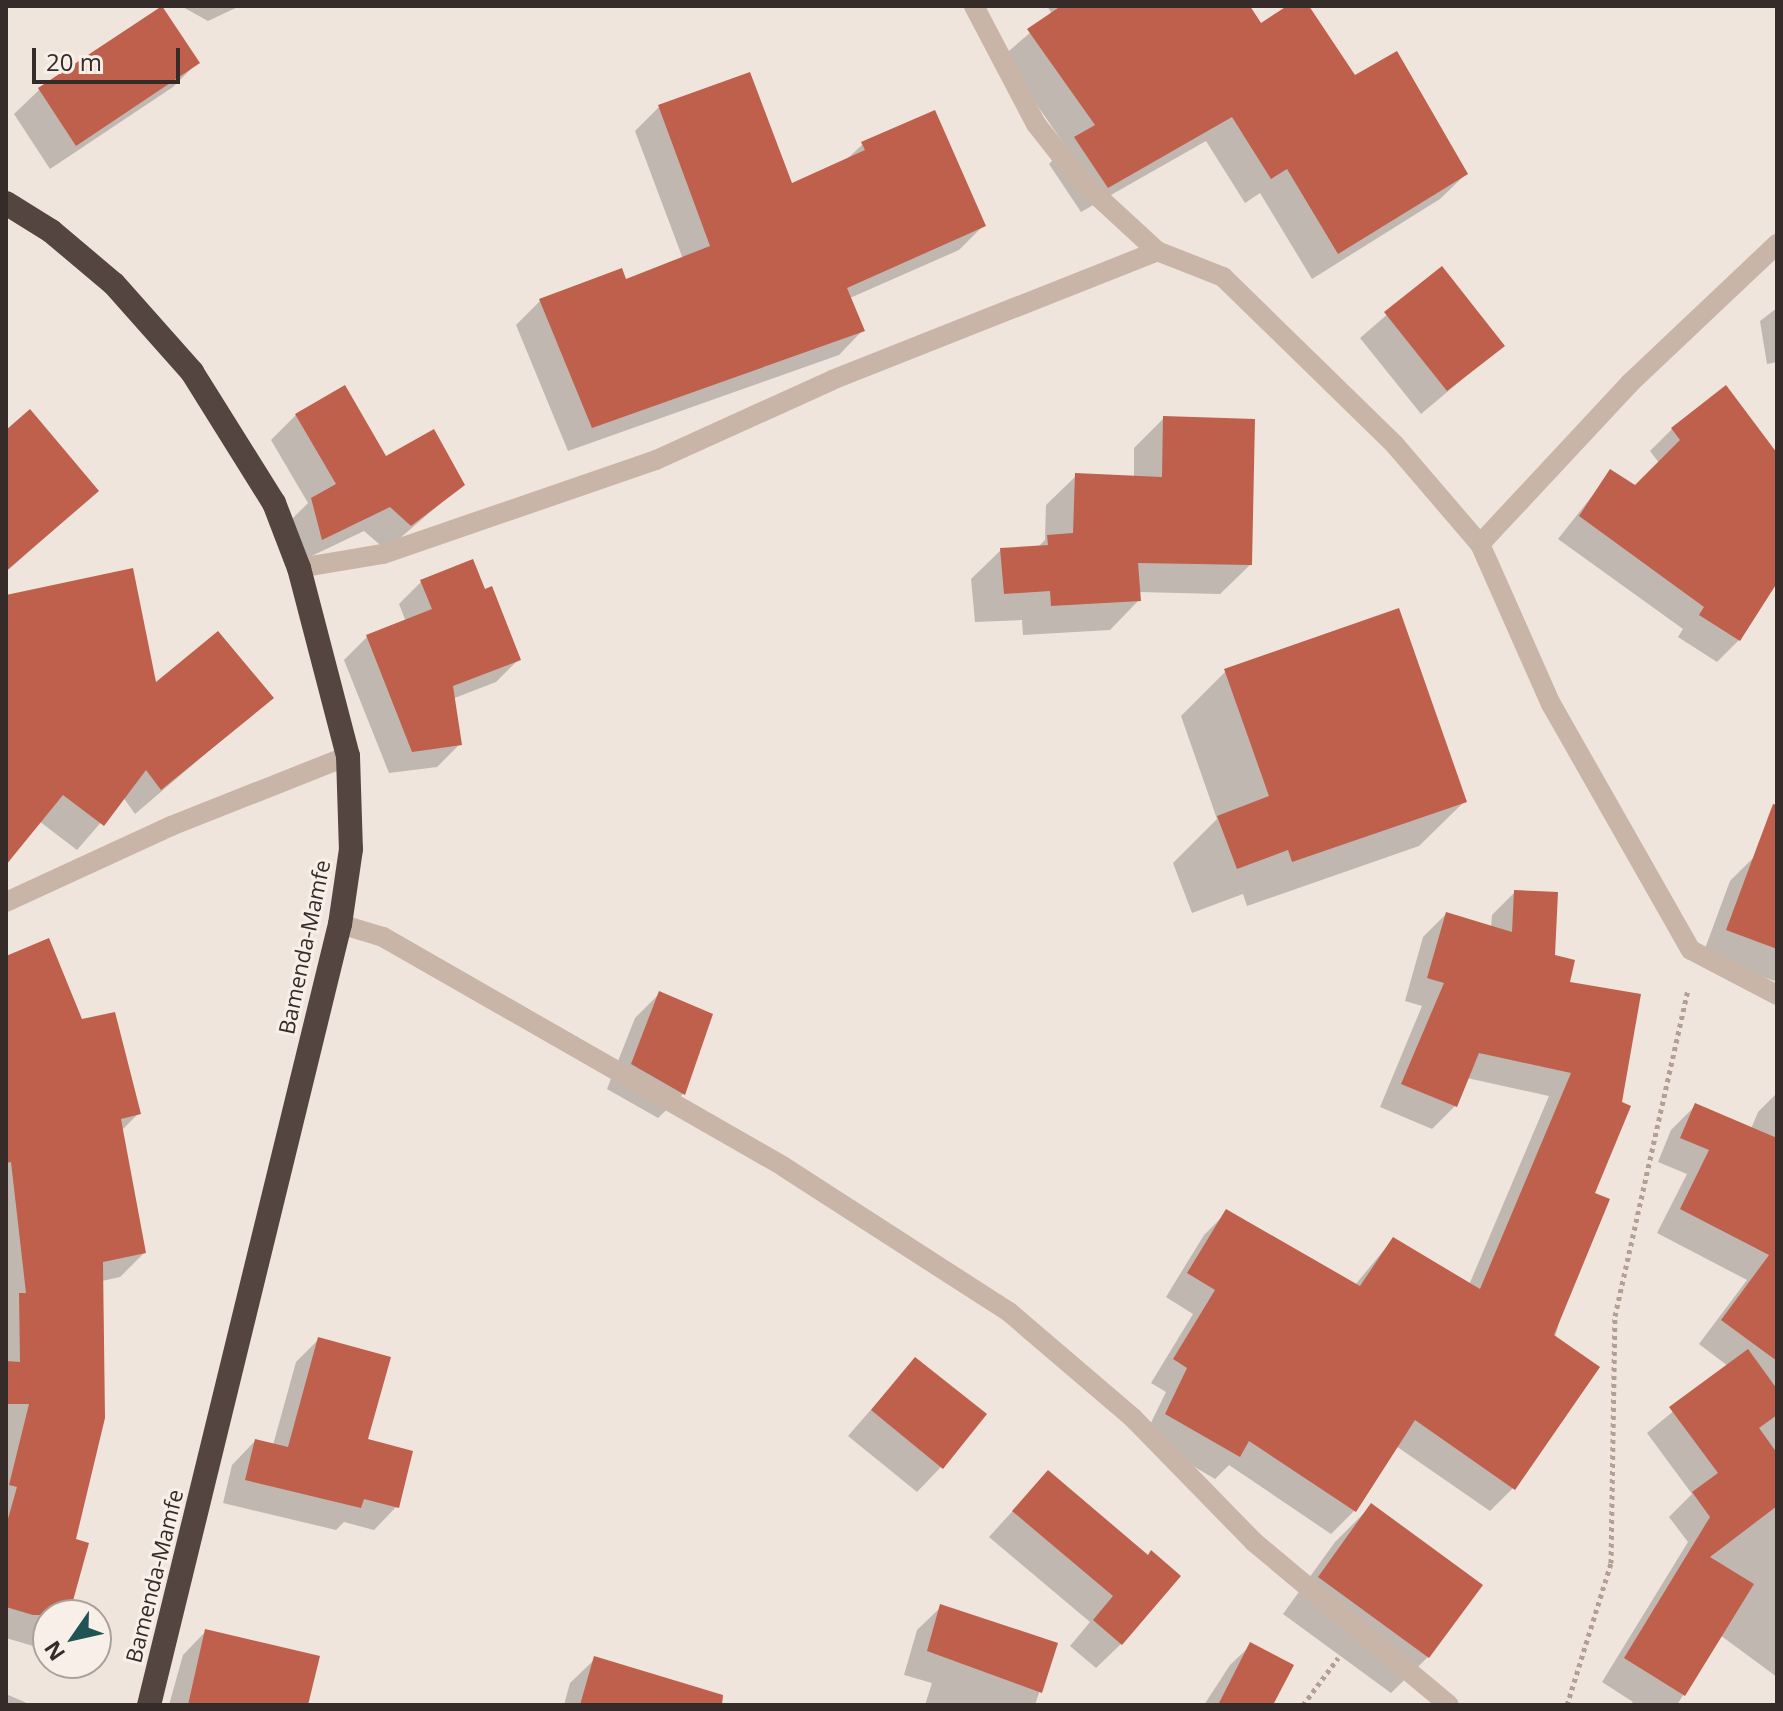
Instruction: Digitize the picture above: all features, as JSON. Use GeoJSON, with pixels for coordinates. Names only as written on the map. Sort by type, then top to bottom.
{"type":"FeatureCollection","features":[{"type":"Feature","properties":{"kind":"highway","name":"Bamenda-Mamfe"},"geometry":{"type":"LineString","coordinates":[[6,203],[51,231],[114,284],[192,372],[274,503],[299,568],[348,756],[351,849],[340,924],[149,1705]]}},
{"type":"Feature","properties":{"kind":"street"},"geometry":{"type":"LineString","coordinates":[[974,6],[1036,124],[1080,180],[1157,251],[1223,277],[1395,445],[1480,544],[1551,704],[1691,950],[1777,995]]}},
{"type":"Feature","properties":{"kind":"street"},"geometry":{"type":"LineString","coordinates":[[1480,544],[1629,384],[1777,244]]}},
{"type":"Feature","properties":{"kind":"street"},"geometry":{"type":"LineString","coordinates":[[299,568],[383,554],[656,460],[832,380],[1157,251]]}},
{"type":"Feature","properties":{"kind":"street"},"geometry":{"type":"LineString","coordinates":[[6,902],[171,826],[348,756]]}},
{"type":"Feature","properties":{"kind":"street"},"geometry":{"type":"LineString","coordinates":[[340,924],[383,937],[784,1167],[1009,1312],[1133,1418],[1254,1542],[1449,1705]]}},
{"type":"Feature","properties":{"kind":"path"},"geometry":{"type":"LineString","coordinates":[[1567,1705],[1611,1563],[1615,1316],[1687,998],[1691,950]]}},
{"type":"Feature","properties":{"kind":"path"},"geometry":{"type":"LineString","coordinates":[[1303,1705],[1358,1631]]}},
{"type":"Feature","properties":{"kind":"building"},"geometry":{"type":"Polygon","coordinates":[[[162,6],[200,63],[76,146],[38,88],[162,6]]]}},
{"type":"Feature","properties":{"kind":"building"},"geometry":{"type":"Polygon","coordinates":[[[1061,6],[1250,6],[1261,23],[1287,6],[1309,6],[1355,75],[1397,51],[1468,174],[1338,254],[1287,169],[1271,179],[1232,117],[1108,188],[1074,137],[1095,125],[1027,29],[1061,6]]]}},
{"type":"Feature","properties":{"kind":"building"},"geometry":{"type":"Polygon","coordinates":[[[750,72],[792,183],[865,150],[861,142],[935,110],[986,226],[847,288],[865,331],[592,428],[539,299],[622,268],[626,279],[710,246],[658,105],[750,72]]]}},
{"type":"Feature","properties":{"kind":"building"},"geometry":{"type":"Polygon","coordinates":[[[1442,266],[1505,346],[1447,391],[1384,312],[1442,266]]]}},
{"type":"Feature","properties":{"kind":"building"},"geometry":{"type":"Polygon","coordinates":[[[345,385],[386,456],[434,429],[465,485],[411,526],[390,507],[322,540],[311,498],[336,484],[295,414],[345,385]]]}},
{"type":"Feature","properties":{"kind":"building"},"geometry":{"type":"Polygon","coordinates":[[[1726,385],[1777,453],[1777,583],[1740,641],[1699,615],[1704,607],[1579,516],[1610,469],[1635,485],[1680,440],[1671,428],[1726,385]]]}},
{"type":"Feature","properties":{"kind":"building"},"geometry":{"type":"Polygon","coordinates":[[[30,409],[99,491],[6,571],[6,430],[30,409]]]}},
{"type":"Feature","properties":{"kind":"building"},"geometry":{"type":"Polygon","coordinates":[[[1163,416],[1255,419],[1252,565],[1138,563],[1141,601],[1051,606],[1050,591],[1004,594],[1000,548],[1048,545],[1047,535],[1073,533],[1075,473],[1162,477],[1163,416]]]}},
{"type":"Feature","properties":{"kind":"building"},"geometry":{"type":"Polygon","coordinates":[[[473,559],[485,589],[492,586],[521,660],[453,686],[462,745],[412,752],[366,635],[432,609],[420,580],[473,559]]]}},
{"type":"Feature","properties":{"kind":"building"},"geometry":{"type":"Polygon","coordinates":[[[133,568],[156,682],[218,631],[274,698],[161,790],[146,770],[104,826],[63,795],[6,865],[6,595],[133,568]]]}},
{"type":"Feature","properties":{"kind":"building"},"geometry":{"type":"Polygon","coordinates":[[[1399,608],[1467,802],[1292,862],[1288,850],[1237,869],[1217,816],[1269,796],[1224,669],[1399,608]]]}},
{"type":"Feature","properties":{"kind":"building"},"geometry":{"type":"Polygon","coordinates":[[[1773,804],[1777,805],[1777,949],[1726,930],[1773,804]]]}},
{"type":"Feature","properties":{"kind":"building"},"geometry":{"type":"Polygon","coordinates":[[[1514,890],[1558,892],[1555,955],[1575,960],[1570,982],[1641,994],[1622,1102],[1631,1106],[1595,1193],[1610,1199],[1554,1335],[1600,1367],[1515,1490],[1415,1420],[1356,1512],[1249,1441],[1240,1457],[1165,1414],[1187,1368],[1173,1359],[1215,1290],[1187,1273],[1226,1209],[1360,1286],[1393,1237],[1480,1289],[1571,1073],[1479,1053],[1457,1107],[1401,1084],[1444,983],[1427,978],[1446,912],[1512,932],[1514,890]]]}},
{"type":"Feature","properties":{"kind":"building"},"geometry":{"type":"Polygon","coordinates":[[[49,938],[82,1019],[115,1012],[141,1114],[121,1119],[146,1253],[103,1262],[105,1418],[76,1539],[89,1543],[73,1599],[32,1599],[32,1615],[6,1607],[6,1526],[17,1487],[9,1485],[29,1404],[6,1404],[6,1361],[20,1362],[19,1293],[26,1293],[11,1162],[6,1163],[6,956],[49,938]]]}},
{"type":"Feature","properties":{"kind":"building"},"geometry":{"type":"Polygon","coordinates":[[[659,991],[713,1014],[685,1095],[631,1064],[659,991]]]}},
{"type":"Feature","properties":{"kind":"building"},"geometry":{"type":"Polygon","coordinates":[[[1695,1103],[1777,1138],[1777,1361],[1721,1320],[1769,1255],[1680,1209],[1709,1150],[1680,1138],[1695,1103]]]}},
{"type":"Feature","properties":{"kind":"building"},"geometry":{"type":"Polygon","coordinates":[[[318,1337],[391,1357],[368,1439],[413,1451],[399,1508],[364,1499],[361,1508],[245,1480],[255,1439],[288,1447],[318,1337]]]}},
{"type":"Feature","properties":{"kind":"building"},"geometry":{"type":"Polygon","coordinates":[[[1748,1349],[1777,1389],[1777,1415],[1759,1428],[1777,1453],[1777,1506],[1710,1557],[1754,1584],[1685,1696],[1624,1658],[1710,1517],[1692,1492],[1718,1473],[1669,1407],[1748,1349]]]}},
{"type":"Feature","properties":{"kind":"building"},"geometry":{"type":"Polygon","coordinates":[[[915,1357],[987,1414],[943,1469],[871,1410],[915,1357]]]}},
{"type":"Feature","properties":{"kind":"building"},"geometry":{"type":"Polygon","coordinates":[[[1048,1470],[1148,1555],[1151,1550],[1181,1576],[1122,1645],[1093,1620],[1113,1596],[1012,1511],[1048,1470]]]}},
{"type":"Feature","properties":{"kind":"building"},"geometry":{"type":"Polygon","coordinates":[[[1371,1503],[1483,1585],[1429,1658],[1318,1577],[1371,1503]]]}},
{"type":"Feature","properties":{"kind":"building"},"geometry":{"type":"Polygon","coordinates":[[[940,1604],[1058,1643],[1042,1693],[927,1651],[940,1604]]]}},
{"type":"Feature","properties":{"kind":"building"},"geometry":{"type":"Polygon","coordinates":[[[205,1629],[320,1656],[308,1705],[188,1705],[205,1629]]]}},
{"type":"Feature","properties":{"kind":"building"},"geometry":{"type":"Polygon","coordinates":[[[1250,1642],[1294,1665],[1273,1705],[1218,1705],[1250,1642]]]}},
{"type":"Feature","properties":{"kind":"building"},"geometry":{"type":"Polygon","coordinates":[[[594,1656],[723,1695],[722,1705],[580,1705],[594,1656]]]}}]}
